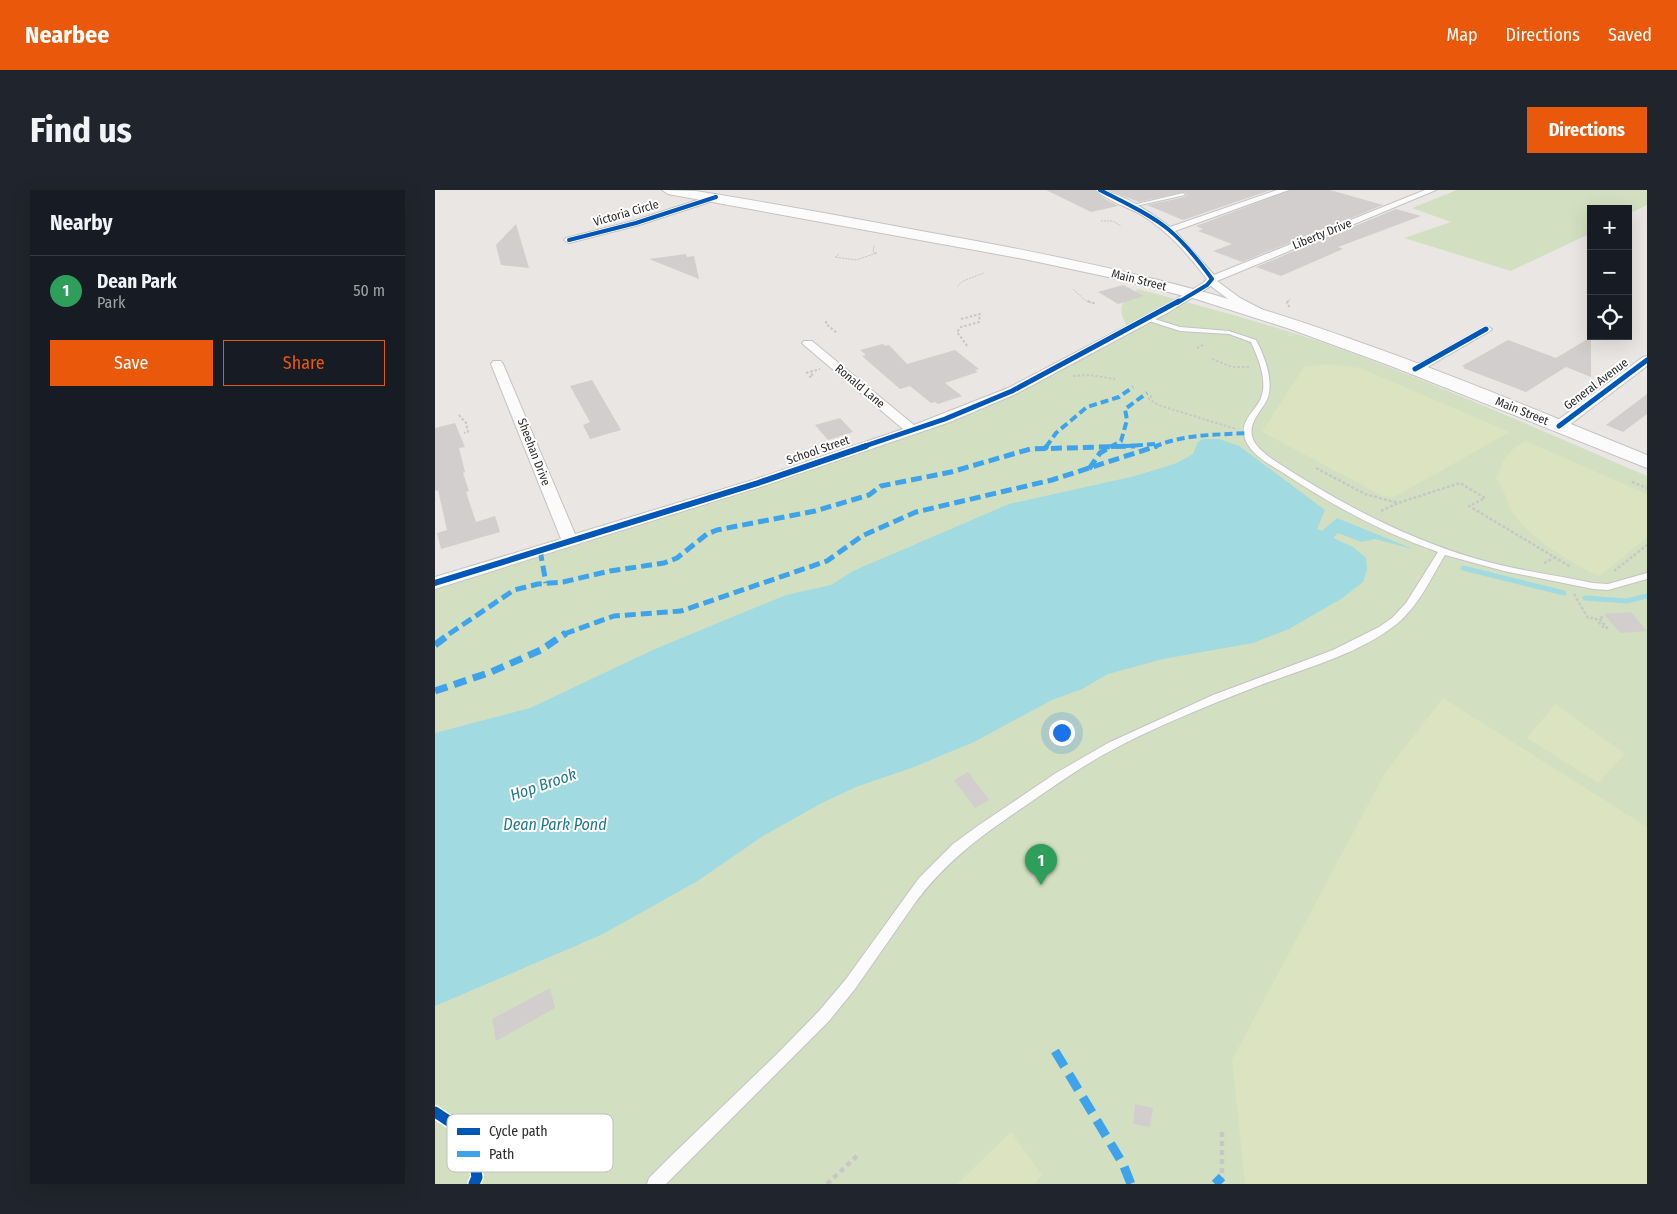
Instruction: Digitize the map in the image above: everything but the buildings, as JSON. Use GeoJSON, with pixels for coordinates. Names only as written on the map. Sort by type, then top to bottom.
{"type":"FeatureCollection","features":[{"type":"Feature","properties":{"kind":"main road","name":"Main Street"},"geometry":{"type":"LineString","coordinates":[[668,190],[716,197],[1049,260],[1136,279],[1190,294],[1271,318],[1415,369],[1647,462]]}},
{"type":"Feature","properties":{"kind":"street"},"geometry":{"type":"LineString","coordinates":[[1100,190],[1131,206],[1169,230],[1189,250],[1212,279],[1212,282],[1228,295],[1271,318]]}},
{"type":"Feature","properties":{"kind":"street"},"geometry":{"type":"LineString","coordinates":[[1169,230],[1285,190]]}},
{"type":"Feature","properties":{"kind":"street","name":"Liberty Drive"},"geometry":{"type":"LineString","coordinates":[[1190,294],[1207,285],[1212,279],[1432,190]]}},
{"type":"Feature","properties":{"kind":"street","name":"Victoria Circle"},"geometry":{"type":"LineString","coordinates":[[569,240],[636,223],[716,197]]}},
{"type":"Feature","properties":{"kind":"street","name":"School Street"},"geometry":{"type":"LineString","coordinates":[[435,583],[763,481],[992,401],[1147,319],[1190,294]]}},
{"type":"Feature","properties":{"kind":"street"},"geometry":{"type":"LineString","coordinates":[[1415,369],[1487,330]]}},
{"type":"Feature","properties":{"kind":"street","name":"Ronald Lane"},"geometry":{"type":"LineString","coordinates":[[808,343],[912,430]]}},
{"type":"Feature","properties":{"kind":"street","name":"General Avenue"},"geometry":{"type":"LineString","coordinates":[[1559,426],[1647,360]]}},
{"type":"Feature","properties":{"kind":"street","name":"Sheehan Drive"},"geometry":{"type":"LineString","coordinates":[[497,364],[570,541]]}},
{"type":"Feature","properties":{"kind":"lane"},"geometry":{"type":"LineString","coordinates":[[1131,206],[1183,194]]}},
{"type":"Feature","properties":{"kind":"lane"},"geometry":{"type":"LineString","coordinates":[[1147,319],[1185,330],[1221,330],[1254,340],[1263,367],[1266,392],[1251,419],[1248,433],[1253,446],[1271,462],[1311,488],[1367,518],[1443,552],[1477,562],[1608,587],[1647,576]]}},
{"type":"Feature","properties":{"kind":"lane"},"geometry":{"type":"LineString","coordinates":[[655,1184],[696,1140],[755,1088],[826,1015],[871,958],[921,884],[942,860],[967,839],[1074,765],[1124,739],[1273,676],[1328,657],[1384,628],[1407,607],[1443,552]]}},
{"type":"Feature","properties":{"kind":"path"},"geometry":{"type":"LineString","coordinates":[[1101,221],[1113,221],[1121,226]]}},
{"type":"Feature","properties":{"kind":"path"},"geometry":{"type":"LineString","coordinates":[[839,254],[835,257],[853,260],[866,259],[877,253],[873,252],[874,246]]}},
{"type":"Feature","properties":{"kind":"path"},"geometry":{"type":"LineString","coordinates":[[853,260],[858,257]]}},
{"type":"Feature","properties":{"kind":"path"},"geometry":{"type":"LineString","coordinates":[[957,286],[963,281],[984,273]]}},
{"type":"Feature","properties":{"kind":"path"},"geometry":{"type":"LineString","coordinates":[[1073,289],[1086,301],[1096,304]]}},
{"type":"Feature","properties":{"kind":"path"},"geometry":{"type":"LineString","coordinates":[[1290,299],[1287,303],[1294,312]]}},
{"type":"Feature","properties":{"kind":"path"},"geometry":{"type":"LineString","coordinates":[[961,317],[967,318],[980,314],[979,322],[961,327],[957,332],[968,347]]}},
{"type":"Feature","properties":{"kind":"path"},"geometry":{"type":"LineString","coordinates":[[827,321],[826,324],[837,333]]}},
{"type":"Feature","properties":{"kind":"path"},"geometry":{"type":"LineString","coordinates":[[1197,348],[1206,343]]}},
{"type":"Feature","properties":{"kind":"path"},"geometry":{"type":"LineString","coordinates":[[1212,359],[1232,367],[1263,367]]}},
{"type":"Feature","properties":{"kind":"path"},"geometry":{"type":"LineString","coordinates":[[809,377],[813,376],[810,372]]}},
{"type":"Feature","properties":{"kind":"path"},"geometry":{"type":"LineString","coordinates":[[1071,376],[1089,375],[1115,379]]}},
{"type":"Feature","properties":{"kind":"path"},"geometry":{"type":"LineString","coordinates":[[1152,396],[1148,398],[1158,405],[1248,433]]}},
{"type":"Feature","properties":{"kind":"path"},"geometry":{"type":"LineString","coordinates":[[459,415],[468,429],[468,432],[464,433]]}},
{"type":"Feature","properties":{"kind":"path"},"geometry":{"type":"LineString","coordinates":[[1316,468],[1364,495],[1378,500],[1398,503]]}},
{"type":"Feature","properties":{"kind":"path"},"geometry":{"type":"LineString","coordinates":[[1633,482],[1647,488]]}},
{"type":"Feature","properties":{"kind":"path"},"geometry":{"type":"LineString","coordinates":[[1367,518],[1398,503],[1460,484],[1485,498],[1469,506],[1573,569]]}},
{"type":"Feature","properties":{"kind":"path"},"geometry":{"type":"LineString","coordinates":[[1607,576],[1647,545]]}},
{"type":"Feature","properties":{"kind":"path"},"geometry":{"type":"LineString","coordinates":[[1541,565],[1555,557]]}},
{"type":"Feature","properties":{"kind":"path"},"geometry":{"type":"LineString","coordinates":[[1567,580],[1588,618],[1595,618],[1604,628],[1607,628],[1599,618],[1605,617]]}},
{"type":"Feature","properties":{"kind":"path"},"geometry":{"type":"LineString","coordinates":[[1222,1132],[1222,1184]]}},
{"type":"Feature","properties":{"kind":"path"},"geometry":{"type":"LineString","coordinates":[[827,1184],[858,1155]]}},
{"type":"Feature","properties":{"kind":"green space"},"geometry":{"type":"Polygon","coordinates":[[[1457,190],[1647,190],[1647,205],[1632,212],[1632,205],[1587,205],[1587,235],[1511,271],[1404,238],[1451,222],[1412,208],[1457,190]]]}},
{"type":"Feature","properties":{"kind":"green space"},"geometry":{"type":"Polygon","coordinates":[[[1138,289],[1262,323],[1335,347],[1453,393],[1647,476],[1647,1184],[435,1184],[435,586],[944,422],[1128,328],[1121,310],[1122,305],[1138,289]]]}},
{"type":"Feature","properties":{"kind":"green space"},"geometry":{"type":"Polygon","coordinates":[[[1327,364],[1360,368],[1510,432],[1394,497],[1383,496],[1262,432],[1304,367],[1327,364]]]}},
{"type":"Feature","properties":{"kind":"green space"},"geometry":{"type":"Polygon","coordinates":[[[1525,441],[1647,494],[1647,538],[1599,576],[1565,558],[1542,542],[1515,516],[1496,478],[1506,457],[1513,449],[1525,441]]]}},
{"type":"Feature","properties":{"kind":"green space"},"geometry":{"type":"Polygon","coordinates":[[[1443,698],[1647,827],[1647,1184],[1245,1184],[1232,1060],[1385,773],[1443,698]]]}},
{"type":"Feature","properties":{"kind":"green space"},"geometry":{"type":"Polygon","coordinates":[[[1555,704],[1625,754],[1598,783],[1527,738],[1555,704]]]}},
{"type":"Feature","properties":{"kind":"green space"},"geometry":{"type":"Polygon","coordinates":[[[1011,1132],[1042,1175],[1034,1184],[957,1184],[1011,1132]]]}},
{"type":"Feature","properties":{"kind":"water","name":"Dean Park Pond"},"geometry":{"type":"Polygon","coordinates":[[[1203,439],[1219,439],[1239,446],[1325,510],[1317,529],[1322,531],[1337,518],[1413,549],[1375,539],[1361,542],[1338,533],[1333,538],[1353,547],[1366,558],[1367,569],[1363,582],[1341,599],[1289,629],[1253,643],[1163,659],[1108,674],[1082,689],[1052,700],[974,742],[914,767],[856,787],[822,803],[763,836],[696,882],[601,935],[435,1006],[435,733],[530,708],[655,649],[786,595],[831,585],[853,571],[1009,504],[1135,476],[1177,463],[1193,454],[1198,442],[1203,439]]]}},
{"type":"Feature","properties":{"kind":"waterway"},"geometry":{"type":"LineString","coordinates":[[1463,568],[1564,593]]}},
{"type":"Feature","properties":{"kind":"waterway"},"geometry":{"type":"LineString","coordinates":[[1585,598],[1627,601],[1647,596]]}},
{"type":"Feature","properties":{"kind":"marked path"},"geometry":{"type":"LineString","coordinates":[[1045,449],[1056,433],[1087,407],[1119,397],[1133,387]]}},
{"type":"Feature","properties":{"kind":"marked path"},"geometry":{"type":"LineString","coordinates":[[1089,469],[1100,453],[1121,441],[1127,420],[1125,409],[1147,393]]}},
{"type":"Feature","properties":{"kind":"marked path"},"geometry":{"type":"LineString","coordinates":[[435,691],[491,672],[541,650],[568,631],[614,616],[681,611],[827,561],[862,536],[916,512],[1052,480],[1143,452],[1166,442],[1197,436],[1248,433]]}},
{"type":"Feature","properties":{"kind":"marked path"},"geometry":{"type":"LineString","coordinates":[[435,645],[464,622],[514,590],[538,584],[563,582],[610,571],[664,563],[677,558],[707,534],[717,530],[815,511],[869,495],[881,486],[951,472],[1030,449],[1125,447],[1156,444]]}},
{"type":"Feature","properties":{"kind":"marked path"},"geometry":{"type":"LineString","coordinates":[[540,550],[546,583]]}},
{"type":"Feature","properties":{"kind":"marked path"},"geometry":{"type":"LineString","coordinates":[[1055,1051],[1123,1164],[1131,1184]]}},
{"type":"Feature","properties":{"kind":"marked path"},"geometry":{"type":"LineString","coordinates":[[1215,1184],[1222,1177]]}},
{"type":"Feature","properties":{"kind":"cycle path"},"geometry":{"type":"LineString","coordinates":[[435,583],[758,483],[945,419],[1012,391],[1165,310],[1207,285],[1212,279],[1174,234],[1144,213],[1100,190]]}},
{"type":"Feature","properties":{"kind":"cycle path"},"geometry":{"type":"LineString","coordinates":[[569,240],[636,223],[716,197]]}},
{"type":"Feature","properties":{"kind":"cycle path"},"geometry":{"type":"LineString","coordinates":[[1415,369],[1486,329]]}},
{"type":"Feature","properties":{"kind":"cycle path"},"geometry":{"type":"LineString","coordinates":[[1559,426],[1647,360]]}},
{"type":"Feature","properties":{"kind":"cycle path"},"geometry":{"type":"LineString","coordinates":[[435,1112],[447,1120]]}},
{"type":"Feature","properties":{"kind":"cycle path"},"geometry":{"type":"LineString","coordinates":[[474,1184],[477,1177],[476,1172]]}},
{"type":"Feature","properties":{"kind":"place","name":"Dean Park"},"geometry":{"type":"Point","coordinates":[1041,885]}},
{"type":"Feature","properties":{"kind":"water label","name":"Hop Brook"},"geometry":{"type":"Point","coordinates":[543,784]}}]}
